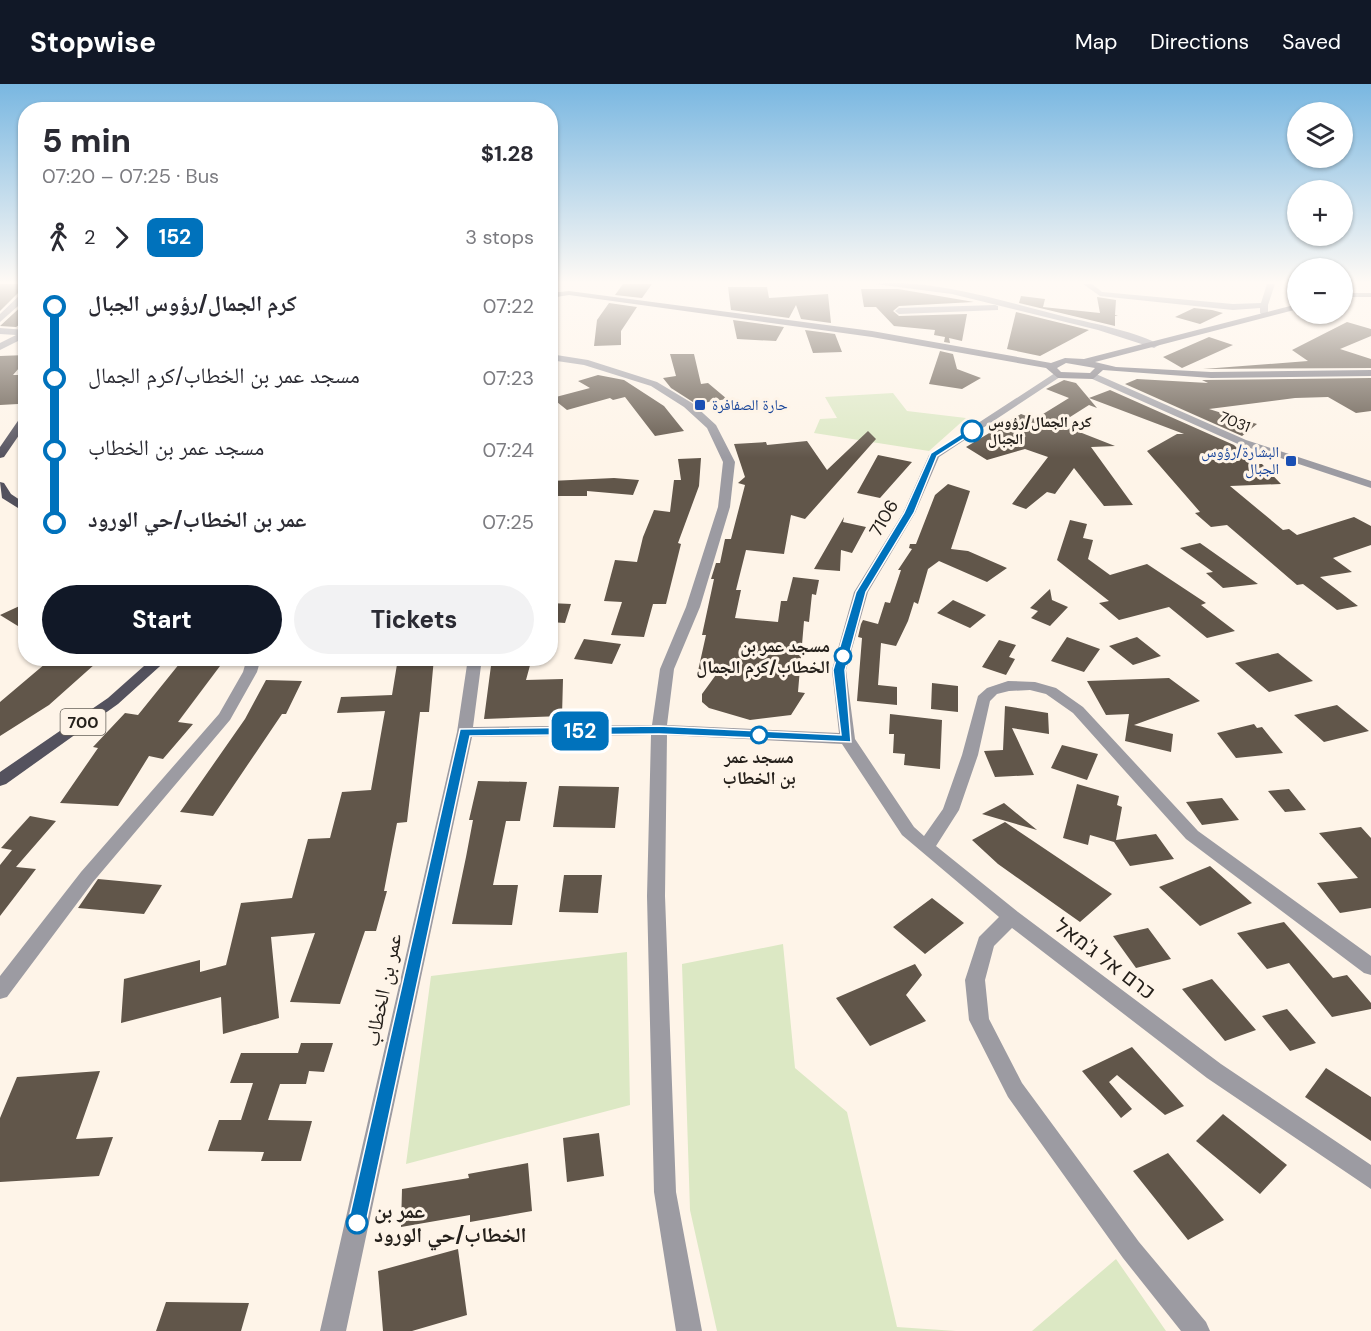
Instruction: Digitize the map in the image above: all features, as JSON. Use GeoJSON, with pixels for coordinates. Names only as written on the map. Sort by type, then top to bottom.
{"type":"FeatureCollection","features":[{"type":"Feature","properties":{"kind":"main road"},"geometry":{"type":"LineString","coordinates":[[0,455],[18,429]]}},
{"type":"Feature","properties":{"kind":"main road"},"geometry":{"type":"LineString","coordinates":[[0,485],[6,496],[18,504]]}},
{"type":"Feature","properties":{"kind":"main road","name":"700"},"geometry":{"type":"LineString","coordinates":[[0,780],[113,701],[153,666]]}},
{"type":"Feature","properties":{"kind":"street"},"geometry":{"type":"LineString","coordinates":[[931,342],[1055,370],[1185,376],[1272,377],[1371,373]]}},
{"type":"Feature","properties":{"kind":"street"},"geometry":{"type":"LineString","coordinates":[[1144,342],[1154,345]]}},
{"type":"Feature","properties":{"kind":"street"},"geometry":{"type":"LineString","coordinates":[[1055,370],[1061,362],[1085,362],[1165,342]]}},
{"type":"Feature","properties":{"kind":"street"},"geometry":{"type":"LineString","coordinates":[[558,358],[585,362],[654,384],[688,405],[712,427],[729,462],[724,507],[693,607],[667,669],[659,730],[656,896],[665,1192],[689,1331]]}},
{"type":"Feature","properties":{"kind":"street"},"geometry":{"type":"LineString","coordinates":[[1085,362],[1096,372]]}},
{"type":"Feature","properties":{"kind":"street","name":"7106"},"geometry":{"type":"LineString","coordinates":[[847,739],[839,670],[861,592],[909,513],[934,455],[1055,370]]}},
{"type":"Feature","properties":{"kind":"street","name":"7031"},"geometry":{"type":"LineString","coordinates":[[1096,372],[1242,442],[1371,485]]}},
{"type":"Feature","properties":{"kind":"street"},"geometry":{"type":"LineString","coordinates":[[0,991],[87,877],[225,717],[252,666]]}},
{"type":"Feature","properties":{"kind":"street","name":"عمر بن الخطاب"},"geometry":{"type":"LineString","coordinates":[[333,1331],[465,732],[474,666]]}},
{"type":"Feature","properties":{"kind":"street"},"geometry":{"type":"LineString","coordinates":[[926,847],[951,810],[970,755],[983,699],[992,691],[1008,686],[1030,685],[1051,691],[1078,710],[1192,835],[1371,968]]}},
{"type":"Feature","properties":{"kind":"street"},"geometry":{"type":"LineString","coordinates":[[465,732],[659,730],[847,739]]}},
{"type":"Feature","properties":{"kind":"street","name":"כרם אל ג'מאל"},"geometry":{"type":"LineString","coordinates":[[847,739],[908,831],[926,847],[1011,917],[1214,1071],[1371,1178]]}},
{"type":"Feature","properties":{"kind":"street"},"geometry":{"type":"LineString","coordinates":[[1011,917],[986,942],[975,980],[979,1020],[1015,1090],[1131,1250],[1197,1331]]}},
{"type":"Feature","properties":{"kind":"green space"},"geometry":{"type":"Polygon","coordinates":[[[893,393],[907,411],[966,418],[929,451],[814,433],[820,419],[837,418],[825,397],[893,393]]]}},
{"type":"Feature","properties":{"kind":"green space"},"geometry":{"type":"Polygon","coordinates":[[[783,944],[795,1068],[847,1112],[897,1327],[956,1331],[717,1331],[690,1210],[682,964],[783,944]]]}},
{"type":"Feature","properties":{"kind":"green space"},"geometry":{"type":"Polygon","coordinates":[[[627,952],[630,1105],[406,1164],[431,976],[627,952]]]}},
{"type":"Feature","properties":{"kind":"green space"},"geometry":{"type":"Polygon","coordinates":[[[1116,1259],[1166,1331],[1032,1331],[1116,1259]]]}},
{"type":"Feature","properties":{"kind":"building"},"geometry":{"type":"Polygon","coordinates":[[[594,342],[621,342],[621,345],[594,346],[594,342]]]}},
{"type":"Feature","properties":{"kind":"building"},"geometry":{"type":"Polygon","coordinates":[[[809,342],[838,342],[842,352],[813,353],[809,342]]]}},
{"type":"Feature","properties":{"kind":"building"},"geometry":{"type":"Polygon","coordinates":[[[1009,342],[1066,342],[1040,356],[1007,349],[1009,342]]]}},
{"type":"Feature","properties":{"kind":"building"},"geometry":{"type":"Polygon","coordinates":[[[1197,342],[1225,342],[1233,345],[1182,368],[1163,357],[1197,342]]]}},
{"type":"Feature","properties":{"kind":"building"},"geometry":{"type":"Polygon","coordinates":[[[1307,342],[1356,342],[1340,349],[1371,359],[1371,368],[1203,369],[1308,361],[1292,350],[1307,342]]]}},
{"type":"Feature","properties":{"kind":"building"},"geometry":{"type":"Polygon","coordinates":[[[940,351],[953,354],[957,369],[981,378],[962,389],[929,384],[940,351]]]}},
{"type":"Feature","properties":{"kind":"building"},"geometry":{"type":"Polygon","coordinates":[[[670,354],[694,354],[701,384],[708,383],[727,399],[696,404],[671,388],[663,378],[676,376],[670,354]]]}},
{"type":"Feature","properties":{"kind":"building"},"geometry":{"type":"Polygon","coordinates":[[[18,355],[18,369],[13,375],[18,375],[18,404],[0,405],[0,356],[18,355]]]}},
{"type":"Feature","properties":{"kind":"building"},"geometry":{"type":"Polygon","coordinates":[[[598,375],[624,380],[664,406],[684,431],[655,436],[625,397],[613,400],[610,398],[567,410],[558,403],[558,396],[590,388],[578,381],[598,375]]]}},
{"type":"Feature","properties":{"kind":"building"},"geometry":{"type":"Polygon","coordinates":[[[1371,378],[1371,411],[1356,413],[1328,397],[1295,398],[1209,409],[1257,424],[1242,436],[1125,384],[1137,379],[1208,383],[1202,380],[1371,378]]]}},
{"type":"Feature","properties":{"kind":"building"},"geometry":{"type":"Polygon","coordinates":[[[1064,380],[1076,383],[1097,408],[1089,405],[1059,424],[1115,446],[1091,447],[1133,505],[1104,506],[1074,468],[1055,494],[1047,492],[1026,509],[1012,504],[1048,457],[1025,449],[987,460],[966,447],[1021,414],[1035,419],[1069,398],[1046,389],[1064,380]]]}},
{"type":"Feature","properties":{"kind":"building"},"geometry":{"type":"Polygon","coordinates":[[[1110,390],[1234,445],[1253,464],[1262,464],[1281,484],[1230,486],[1283,530],[1289,529],[1297,535],[1354,517],[1371,526],[1371,545],[1333,558],[1352,572],[1320,577],[1358,606],[1337,610],[1303,584],[1297,585],[1227,525],[1211,527],[1195,513],[1200,512],[1147,451],[1177,434],[1184,434],[1089,398],[1110,390]]]}},
{"type":"Feature","properties":{"kind":"building"},"geometry":{"type":"Polygon","coordinates":[[[868,431],[876,439],[805,519],[791,515],[784,554],[746,550],[736,590],[741,590],[735,618],[778,622],[781,601],[787,601],[793,577],[819,580],[816,595],[812,594],[809,622],[804,621],[798,692],[805,693],[791,715],[750,720],[709,708],[702,702],[702,694],[718,672],[698,671],[706,635],[702,635],[714,579],[711,579],[716,563],[720,563],[725,539],[731,539],[745,485],[738,483],[745,477],[734,444],[766,442],[767,445],[807,441],[827,470],[868,431]]]}},
{"type":"Feature","properties":{"kind":"building"},"geometry":{"type":"Polygon","coordinates":[[[878,455],[912,462],[880,498],[857,493],[878,455]]]}},
{"type":"Feature","properties":{"kind":"building"},"geometry":{"type":"Polygon","coordinates":[[[701,458],[699,486],[678,543],[681,544],[666,604],[653,604],[644,637],[611,635],[622,602],[604,601],[615,560],[637,562],[643,537],[654,510],[670,512],[674,480],[681,480],[678,459],[701,458]]]}},
{"type":"Feature","properties":{"kind":"building"},"geometry":{"type":"Polygon","coordinates":[[[614,478],[639,480],[633,495],[587,491],[587,496],[558,496],[558,481],[614,478]]]}},
{"type":"Feature","properties":{"kind":"building"},"geometry":{"type":"Polygon","coordinates":[[[948,484],[970,491],[951,549],[968,551],[1007,568],[987,582],[939,561],[928,569],[918,604],[914,602],[896,646],[881,643],[878,685],[897,687],[897,705],[857,701],[862,638],[858,637],[861,624],[863,620],[878,624],[885,602],[890,603],[901,570],[898,570],[912,549],[909,548],[910,544],[916,544],[935,495],[948,484]]]}},
{"type":"Feature","properties":{"kind":"building"},"geometry":{"type":"Polygon","coordinates":[[[844,517],[843,522],[866,527],[852,553],[841,550],[840,571],[814,569],[844,517]]]}},
{"type":"Feature","properties":{"kind":"building"},"geometry":{"type":"Polygon","coordinates":[[[1070,520],[1087,524],[1083,538],[1093,540],[1088,559],[1110,575],[1147,564],[1206,603],[1201,605],[1235,631],[1207,638],[1169,607],[1119,620],[1099,603],[1109,601],[1057,560],[1070,520]]]}},
{"type":"Feature","properties":{"kind":"building"},"geometry":{"type":"Polygon","coordinates":[[[1200,543],[1258,584],[1223,588],[1206,573],[1213,572],[1180,548],[1200,543]]]}},
{"type":"Feature","properties":{"kind":"building"},"geometry":{"type":"Polygon","coordinates":[[[1050,589],[1052,600],[1068,607],[1050,626],[1031,618],[1038,611],[1030,608],[1050,589]]]}},
{"type":"Feature","properties":{"kind":"building"},"geometry":{"type":"Polygon","coordinates":[[[953,600],[986,615],[970,628],[937,613],[953,600]]]}},
{"type":"Feature","properties":{"kind":"building"},"geometry":{"type":"Polygon","coordinates":[[[558,603],[571,604],[565,623],[558,623],[558,603]]]}},
{"type":"Feature","properties":{"kind":"building"},"geometry":{"type":"Polygon","coordinates":[[[18,607],[18,626],[0,615],[18,607]]]}},
{"type":"Feature","properties":{"kind":"building"},"geometry":{"type":"Polygon","coordinates":[[[1067,637],[1100,649],[1084,672],[1051,661],[1067,637]]]}},
{"type":"Feature","properties":{"kind":"building"},"geometry":{"type":"Polygon","coordinates":[[[1137,637],[1161,656],[1133,665],[1109,646],[1137,637]]]}},
{"type":"Feature","properties":{"kind":"building"},"geometry":{"type":"Polygon","coordinates":[[[584,639],[621,644],[612,664],[574,659],[584,639]]]}},
{"type":"Feature","properties":{"kind":"building"},"geometry":{"type":"Polygon","coordinates":[[[999,640],[1016,645],[1009,657],[1015,659],[1006,675],[982,667],[999,640]]]}},
{"type":"Feature","properties":{"kind":"building"},"geometry":{"type":"Polygon","coordinates":[[[1278,653],[1313,681],[1269,692],[1235,663],[1278,653]]]}},
{"type":"Feature","properties":{"kind":"building"},"geometry":{"type":"Polygon","coordinates":[[[43,666],[93,666],[49,705],[0,736],[0,702],[43,666]]]}},
{"type":"Feature","properties":{"kind":"building"},"geometry":{"type":"Polygon","coordinates":[[[178,666],[220,666],[178,722],[193,724],[163,759],[149,756],[118,806],[60,803],[98,748],[93,747],[125,713],[138,715],[178,666]]]}},
{"type":"Feature","properties":{"kind":"building"},"geometry":{"type":"Polygon","coordinates":[[[397,666],[433,666],[429,712],[420,712],[407,822],[397,823],[384,891],[387,891],[376,931],[365,931],[340,1004],[290,1002],[315,933],[271,937],[279,1018],[223,1034],[221,997],[121,1023],[124,979],[200,960],[200,972],[226,965],[241,903],[292,898],[308,839],[330,838],[342,792],[371,790],[385,711],[337,713],[341,697],[392,695],[397,666]]]}},
{"type":"Feature","properties":{"kind":"building"},"geometry":{"type":"Polygon","coordinates":[[[491,666],[530,666],[526,680],[563,679],[562,716],[484,719],[491,666]]]}},
{"type":"Feature","properties":{"kind":"building"},"geometry":{"type":"Polygon","coordinates":[[[1169,678],[1200,701],[1134,725],[1173,734],[1171,752],[1125,741],[1129,714],[1106,715],[1087,681],[1169,678]]]}},
{"type":"Feature","properties":{"kind":"building"},"geometry":{"type":"Polygon","coordinates":[[[266,680],[302,681],[286,714],[282,714],[213,816],[180,812],[245,719],[266,680]]]}},
{"type":"Feature","properties":{"kind":"building"},"geometry":{"type":"Polygon","coordinates":[[[932,683],[958,686],[958,712],[931,709],[932,683]]]}},
{"type":"Feature","properties":{"kind":"building"},"geometry":{"type":"Polygon","coordinates":[[[1337,705],[1369,731],[1324,742],[1294,715],[1337,705]]]}},
{"type":"Feature","properties":{"kind":"building"},"geometry":{"type":"Polygon","coordinates":[[[1005,706],[1048,713],[1049,734],[1012,728],[1034,775],[995,777],[984,751],[1003,750],[1005,706]]]}},
{"type":"Feature","properties":{"kind":"building"},"geometry":{"type":"Polygon","coordinates":[[[890,714],[942,720],[940,769],[904,765],[905,754],[893,753],[894,734],[889,734],[890,714]]]}},
{"type":"Feature","properties":{"kind":"building"},"geometry":{"type":"Polygon","coordinates":[[[1254,724],[1257,728],[1262,727],[1283,753],[1236,758],[1217,733],[1254,724]]]}},
{"type":"Feature","properties":{"kind":"building"},"geometry":{"type":"Polygon","coordinates":[[[1062,745],[1098,754],[1087,780],[1051,768],[1062,745]]]}},
{"type":"Feature","properties":{"kind":"building"},"geometry":{"type":"Polygon","coordinates":[[[478,781],[527,782],[520,821],[506,821],[493,885],[518,885],[512,925],[452,924],[473,820],[469,820],[478,781]]]}},
{"type":"Feature","properties":{"kind":"building"},"geometry":{"type":"Polygon","coordinates":[[[1077,784],[1119,796],[1117,805],[1122,807],[1116,840],[1156,834],[1174,859],[1130,866],[1114,842],[1090,835],[1088,845],[1063,838],[1077,784]]]}},
{"type":"Feature","properties":{"kind":"building"},"geometry":{"type":"Polygon","coordinates":[[[559,786],[619,787],[615,828],[553,827],[559,786]]]}},
{"type":"Feature","properties":{"kind":"building"},"geometry":{"type":"Polygon","coordinates":[[[1289,789],[1306,810],[1285,812],[1268,791],[1289,789]]]}},
{"type":"Feature","properties":{"kind":"building"},"geometry":{"type":"Polygon","coordinates":[[[1222,798],[1239,820],[1202,825],[1186,802],[1222,798]]]}},
{"type":"Feature","properties":{"kind":"building"},"geometry":{"type":"Polygon","coordinates":[[[1004,803],[1037,830],[982,814],[1004,803]]]}},
{"type":"Feature","properties":{"kind":"building"},"geometry":{"type":"Polygon","coordinates":[[[30,816],[56,821],[16,867],[36,869],[0,916],[0,865],[12,850],[1,848],[30,816]]]}},
{"type":"Feature","properties":{"kind":"building"},"geometry":{"type":"Polygon","coordinates":[[[1005,822],[1112,894],[1080,922],[998,864],[972,840],[1005,822]]]}},
{"type":"Feature","properties":{"kind":"building"},"geometry":{"type":"Polygon","coordinates":[[[1361,827],[1371,838],[1371,908],[1340,913],[1317,883],[1358,878],[1319,833],[1361,827]]]}},
{"type":"Feature","properties":{"kind":"building"},"geometry":{"type":"Polygon","coordinates":[[[1210,866],[1252,903],[1200,926],[1159,887],[1210,866]]]}},
{"type":"Feature","properties":{"kind":"building"},"geometry":{"type":"Polygon","coordinates":[[[564,875],[602,875],[598,913],[559,912],[564,875]]]}},
{"type":"Feature","properties":{"kind":"building"},"geometry":{"type":"Polygon","coordinates":[[[98,879],[162,885],[144,914],[78,908],[98,879]]]}},
{"type":"Feature","properties":{"kind":"building"},"geometry":{"type":"Polygon","coordinates":[[[932,898],[964,923],[925,954],[893,927],[932,898]]]}},
{"type":"Feature","properties":{"kind":"building"},"geometry":{"type":"Polygon","coordinates":[[[1284,922],[1333,978],[1347,975],[1371,1003],[1371,1009],[1332,1017],[1289,963],[1267,969],[1237,933],[1284,922]]]}},
{"type":"Feature","properties":{"kind":"building"},"geometry":{"type":"Polygon","coordinates":[[[1148,928],[1171,959],[1136,968],[1113,936],[1148,928]]]}},
{"type":"Feature","properties":{"kind":"building"},"geometry":{"type":"Polygon","coordinates":[[[915,964],[922,975],[906,995],[926,1021],[870,1046],[836,998],[915,964]]]}},
{"type":"Feature","properties":{"kind":"building"},"geometry":{"type":"Polygon","coordinates":[[[1212,979],[1256,1030],[1225,1041],[1182,989],[1212,979]]]}},
{"type":"Feature","properties":{"kind":"building"},"geometry":{"type":"Polygon","coordinates":[[[1287,1009],[1316,1043],[1290,1051],[1262,1016],[1287,1009]]]}},
{"type":"Feature","properties":{"kind":"building"},"geometry":{"type":"Polygon","coordinates":[[[301,1043],[333,1043],[324,1072],[309,1071],[306,1084],[280,1084],[268,1120],[312,1121],[301,1161],[261,1161],[264,1152],[208,1151],[219,1120],[241,1120],[253,1083],[230,1083],[241,1053],[298,1053],[301,1043]]]}},
{"type":"Feature","properties":{"kind":"building"},"geometry":{"type":"Polygon","coordinates":[[[1132,1047],[1184,1106],[1165,1115],[1117,1075],[1109,1082],[1132,1109],[1121,1118],[1082,1071],[1132,1047]]]}},
{"type":"Feature","properties":{"kind":"building"},"geometry":{"type":"Polygon","coordinates":[[[1326,1068],[1371,1097],[1371,1141],[1305,1097],[1326,1068]]]}},
{"type":"Feature","properties":{"kind":"building"},"geometry":{"type":"Polygon","coordinates":[[[100,1071],[76,1139],[113,1137],[99,1176],[0,1182],[0,1118],[17,1077],[100,1071]]]}},
{"type":"Feature","properties":{"kind":"building"},"geometry":{"type":"Polygon","coordinates":[[[1223,1114],[1287,1165],[1260,1194],[1196,1141],[1223,1114]]]}},
{"type":"Feature","properties":{"kind":"building"},"geometry":{"type":"Polygon","coordinates":[[[599,1133],[604,1176],[567,1182],[563,1138],[599,1133]]]}},
{"type":"Feature","properties":{"kind":"building"},"geometry":{"type":"Polygon","coordinates":[[[1168,1153],[1224,1220],[1188,1240],[1133,1171],[1168,1153]]]}},
{"type":"Feature","properties":{"kind":"building"},"geometry":{"type":"Polygon","coordinates":[[[528,1163],[532,1211],[470,1222],[470,1215],[401,1227],[402,1189],[469,1178],[468,1174],[528,1163]]]}},
{"type":"Feature","properties":{"kind":"building"},"geometry":{"type":"Polygon","coordinates":[[[458,1249],[467,1315],[412,1331],[383,1331],[378,1271],[458,1249]]]}},
{"type":"Feature","properties":{"kind":"building"},"geometry":{"type":"Polygon","coordinates":[[[166,1302],[249,1303],[241,1331],[156,1331],[166,1302]]]}},
{"type":"Feature","properties":{"kind":"bus line","name":"152"},"geometry":{"type":"LineString","coordinates":[[357,1223],[465,732],[659,730],[847,739],[839,670],[861,592],[909,513],[934,455],[972,431]]}},
{"type":"Feature","properties":{"kind":"place","name":"حارة الصفافرة"},"geometry":{"type":"Point","coordinates":[700,405]}},
{"type":"Feature","properties":{"kind":"place","name":"كرم الجمال/رؤوس الجبال"},"geometry":{"type":"Point","coordinates":[972,431]}},
{"type":"Feature","properties":{"kind":"place","name":"البشارة/رؤوس الجبال"},"geometry":{"type":"Point","coordinates":[1291,461]}},
{"type":"Feature","properties":{"kind":"place","name":"مسجد عمر بن الخطاب/كرم الجمال"},"geometry":{"type":"Point","coordinates":[843,656]}},
{"type":"Feature","properties":{"kind":"place","name":"مسجد عمر بن الخطاب"},"geometry":{"type":"Point","coordinates":[759,735]}},
{"type":"Feature","properties":{"kind":"place","name":"عمر بن الخطاب/حي الورود"},"geometry":{"type":"Point","coordinates":[357,1223]}}]}
